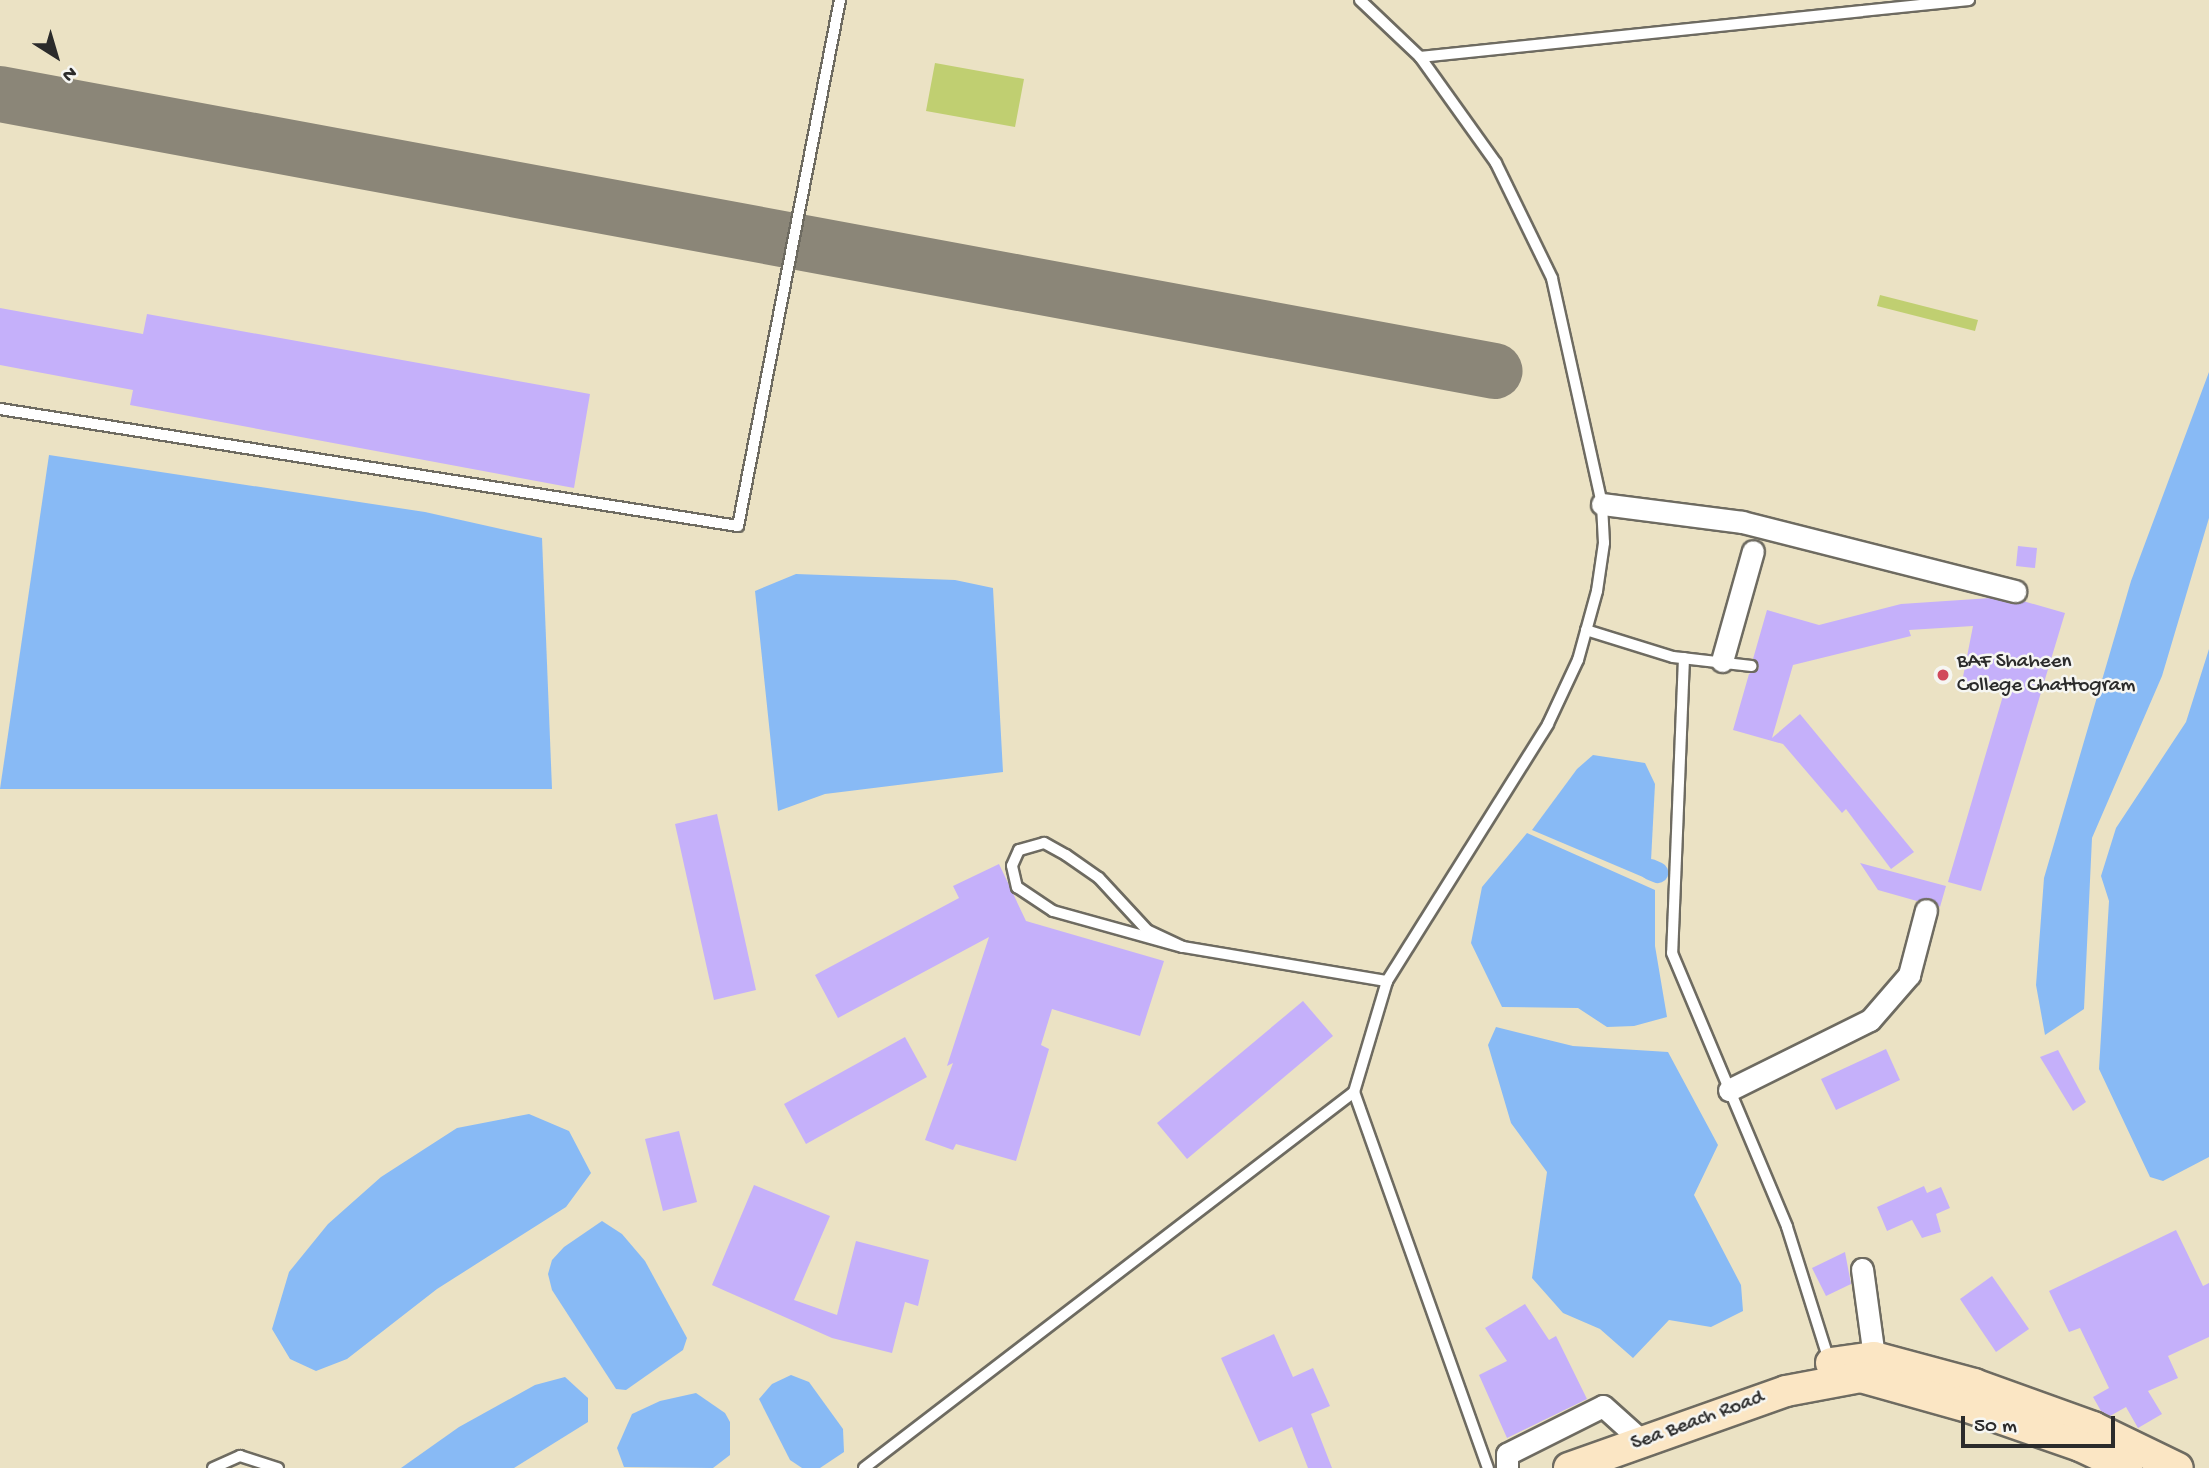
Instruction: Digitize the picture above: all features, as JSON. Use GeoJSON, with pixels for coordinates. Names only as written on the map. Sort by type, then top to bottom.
{"type":"FeatureCollection","features":[{"type":"Feature","properties":{"kind":"main road","name":"Sea Beach Road"},"geometry":{"type":"LineString","coordinates":[[1786,1391],[1830,1363],[1874,1357],[1974,1384],[2045,1410],[2178,1468]]}},
{"type":"Feature","properties":{"kind":"main road","name":"Sea Beach Road"},"geometry":{"type":"LineString","coordinates":[[1569,1468],[1786,1391],[1861,1377],[1968,1407],[2080,1446],[2127,1468]]}},
{"type":"Feature","properties":{"kind":"street"},"geometry":{"type":"LineString","coordinates":[[1602,504],[1742,522],[2015,591]]}},
{"type":"Feature","properties":{"kind":"street"},"geometry":{"type":"LineString","coordinates":[[1722,661],[1752,551]]}},
{"type":"Feature","properties":{"kind":"street"},"geometry":{"type":"LineString","coordinates":[[1729,1090],[1870,1020],[1909,975],[1926,911]]}},
{"type":"Feature","properties":{"kind":"street"},"geometry":{"type":"LineString","coordinates":[[1863,1269],[1874,1357]]}},
{"type":"Feature","properties":{"kind":"street"},"geometry":{"type":"LineString","coordinates":[[1507,1468],[1507,1454],[1603,1406],[1643,1442]]}},
{"type":"Feature","properties":{"kind":"lane"},"geometry":{"type":"LineString","coordinates":[[0,409],[738,526],[840,0]]}},
{"type":"Feature","properties":{"kind":"lane"},"geometry":{"type":"LineString","coordinates":[[864,1468],[1354,1092],[1387,981],[1548,724],[1578,660],[1604,544],[1602,504],[1552,278],[1496,163],[1420,57],[1360,0]]}},
{"type":"Feature","properties":{"kind":"lane"},"geometry":{"type":"LineString","coordinates":[[1420,57],[1969,0]]}},
{"type":"Feature","properties":{"kind":"lane"},"geometry":{"type":"LineString","coordinates":[[1586,630],[1685,658],[1751,666]]}},
{"type":"Feature","properties":{"kind":"lane"},"geometry":{"type":"LineString","coordinates":[[1685,658],[1672,953],[1787,1227],[1830,1363]]}},
{"type":"Feature","properties":{"kind":"lane"},"geometry":{"type":"LineString","coordinates":[[1183,947],[1147,930],[1099,878],[1066,855],[1044,843],[1019,850],[1012,866],[1017,887],[1053,911],[1183,947],[1387,981]]}},
{"type":"Feature","properties":{"kind":"lane"},"geometry":{"type":"LineString","coordinates":[[1354,1092],[1488,1468]]}},
{"type":"Feature","properties":{"kind":"lane"},"geometry":{"type":"LineString","coordinates":[[213,1468],[240,1456],[278,1468]]}},
{"type":"Feature","properties":{"kind":"green space"},"geometry":{"type":"Polygon","coordinates":[[[935,63],[1024,79],[1015,127],[926,111],[935,63]]]}},
{"type":"Feature","properties":{"kind":"green space"},"geometry":{"type":"Polygon","coordinates":[[[1880,295],[1978,320],[1975,331],[1877,306],[1880,295]]]}},
{"type":"Feature","properties":{"kind":"water"},"geometry":{"type":"Polygon","coordinates":[[[2209,372],[2209,518],[2162,676],[2092,838],[2084,1009],[2045,1035],[2036,985],[2044,878],[2131,581],[2209,372]]]}},
{"type":"Feature","properties":{"kind":"water"},"geometry":{"type":"Polygon","coordinates":[[[49,455],[425,512],[542,538],[552,789],[0,789],[49,455]]]}},
{"type":"Feature","properties":{"kind":"water"},"geometry":{"type":"Polygon","coordinates":[[[796,574],[955,580],[993,588],[1003,772],[825,794],[778,811],[755,591],[796,574]]]}},
{"type":"Feature","properties":{"kind":"water"},"geometry":{"type":"Polygon","coordinates":[[[2209,649],[2209,1157],[2163,1181],[2150,1177],[2099,1069],[2109,901],[2101,876],[2116,828],[2186,722],[2209,649]]]}},
{"type":"Feature","properties":{"kind":"water"},"geometry":{"type":"Polygon","coordinates":[[[1593,755],[1645,763],[1655,784],[1650,880],[1532,830],[1577,769],[1593,755]]]}},
{"type":"Feature","properties":{"kind":"water"},"geometry":{"type":"Polygon","coordinates":[[[1527,833],[1655,890],[1655,946],[1667,1017],[1634,1026],[1607,1027],[1578,1008],[1502,1007],[1471,943],[1482,887],[1527,833]]]}},
{"type":"Feature","properties":{"kind":"water"},"geometry":{"type":"Polygon","coordinates":[[[1496,1027],[1573,1046],[1668,1052],[1718,1145],[1694,1195],[1741,1285],[1743,1311],[1711,1327],[1669,1320],[1633,1358],[1600,1329],[1563,1313],[1532,1278],[1547,1172],[1511,1123],[1488,1045],[1496,1027]]]}},
{"type":"Feature","properties":{"kind":"water"},"geometry":{"type":"Polygon","coordinates":[[[529,1114],[569,1131],[591,1173],[566,1207],[437,1289],[347,1359],[316,1371],[290,1359],[272,1329],[289,1272],[328,1224],[381,1177],[457,1128],[529,1114]]]}},
{"type":"Feature","properties":{"kind":"water"},"geometry":{"type":"Polygon","coordinates":[[[602,1221],[622,1234],[645,1261],[687,1338],[683,1350],[626,1390],[616,1389],[552,1290],[548,1274],[552,1260],[564,1247],[602,1221]]]}},
{"type":"Feature","properties":{"kind":"water"},"geometry":{"type":"Polygon","coordinates":[[[791,1375],[809,1382],[843,1429],[844,1452],[820,1468],[802,1468],[790,1460],[759,1399],[772,1384],[791,1375]]]}},
{"type":"Feature","properties":{"kind":"water"},"geometry":{"type":"Polygon","coordinates":[[[565,1377],[588,1398],[588,1422],[514,1468],[401,1468],[459,1427],[535,1385],[565,1377]]]}},
{"type":"Feature","properties":{"kind":"water"},"geometry":{"type":"Polygon","coordinates":[[[696,1393],[725,1413],[730,1422],[730,1455],[713,1468],[624,1467],[617,1448],[632,1414],[660,1401],[696,1393]]]}},
{"type":"Feature","properties":{"kind":"building"},"geometry":{"type":"Polygon","coordinates":[[[0,308],[143,334],[147,314],[590,394],[574,488],[130,405],[133,390],[0,365],[0,308]]]}},
{"type":"Feature","properties":{"kind":"building"},"geometry":{"type":"Polygon","coordinates":[[[2018,546],[2037,548],[2035,568],[2016,566],[2018,546]]]}},
{"type":"Feature","properties":{"kind":"building"},"geometry":{"type":"Polygon","coordinates":[[[1991,598],[2012,604],[2023,601],[2065,613],[1981,891],[1948,882],[2005,689],[1962,682],[1973,626],[1909,630],[1911,636],[1793,665],[1772,738],[1800,714],[1914,852],[1891,869],[1846,809],[1842,813],[1783,744],[1733,730],[1749,674],[1759,668],[1753,659],[1767,610],[1819,625],[1901,604],[1991,598]]]}},
{"type":"Feature","properties":{"kind":"building"},"geometry":{"type":"Polygon","coordinates":[[[717,814],[756,990],[714,1000],[675,824],[717,814]]]}},
{"type":"Feature","properties":{"kind":"building"},"geometry":{"type":"Polygon","coordinates":[[[1860,863],[1946,886],[1940,907],[1930,898],[1917,901],[1878,890],[1860,863]]]}},
{"type":"Feature","properties":{"kind":"building"},"geometry":{"type":"Polygon","coordinates":[[[999,864],[1026,921],[1164,961],[1140,1036],[1052,1009],[1041,1045],[1049,1049],[1016,1161],[956,1144],[953,1150],[925,1140],[953,1063],[947,1066],[989,937],[838,1018],[815,975],[959,898],[953,886],[999,864]]]}},
{"type":"Feature","properties":{"kind":"building"},"geometry":{"type":"Polygon","coordinates":[[[1303,1001],[1333,1036],[1187,1159],[1157,1123],[1303,1001]]]}},
{"type":"Feature","properties":{"kind":"building"},"geometry":{"type":"Polygon","coordinates":[[[905,1037],[927,1077],[806,1144],[784,1104],[905,1037]]]}},
{"type":"Feature","properties":{"kind":"building"},"geometry":{"type":"Polygon","coordinates":[[[1886,1049],[1900,1080],[1836,1110],[1821,1079],[1886,1049]]]}},
{"type":"Feature","properties":{"kind":"building"},"geometry":{"type":"Polygon","coordinates":[[[2058,1050],[2086,1102],[2073,1111],[2040,1057],[2058,1050]]]}},
{"type":"Feature","properties":{"kind":"building"},"geometry":{"type":"Polygon","coordinates":[[[679,1131],[697,1202],[663,1211],[645,1139],[679,1131]]]}},
{"type":"Feature","properties":{"kind":"building"},"geometry":{"type":"Polygon","coordinates":[[[754,1185],[830,1216],[794,1300],[837,1315],[856,1241],[929,1260],[918,1306],[905,1302],[892,1353],[832,1338],[712,1285],[754,1185]]]}},
{"type":"Feature","properties":{"kind":"building"},"geometry":{"type":"Polygon","coordinates":[[[1924,1186],[1927,1193],[1941,1187],[1950,1208],[1936,1214],[1941,1232],[1922,1238],[1912,1220],[1887,1231],[1877,1207],[1924,1186]]]}},
{"type":"Feature","properties":{"kind":"building"},"geometry":{"type":"Polygon","coordinates":[[[2176,1230],[2203,1286],[2209,1283],[2209,1337],[2168,1356],[2178,1378],[2148,1391],[2162,1414],[2138,1428],[2126,1407],[2110,1416],[2101,1411],[2093,1397],[2109,1388],[2080,1328],[2069,1332],[2049,1291],[2176,1230]]]}},
{"type":"Feature","properties":{"kind":"building"},"geometry":{"type":"Polygon","coordinates":[[[1845,1252],[1851,1284],[1826,1296],[1812,1268],[1845,1252]]]}},
{"type":"Feature","properties":{"kind":"building"},"geometry":{"type":"Polygon","coordinates":[[[1992,1276],[2029,1329],[1996,1352],[1960,1299],[1992,1276]]]}},
{"type":"Feature","properties":{"kind":"building"},"geometry":{"type":"Polygon","coordinates":[[[1525,1304],[1549,1340],[1556,1336],[1587,1399],[1507,1438],[1479,1375],[1507,1361],[1485,1328],[1525,1304]]]}},
{"type":"Feature","properties":{"kind":"building"},"geometry":{"type":"Polygon","coordinates":[[[1274,1334],[1293,1377],[1313,1368],[1330,1406],[1311,1414],[1332,1468],[1308,1468],[1292,1427],[1259,1442],[1221,1358],[1274,1334]]]}},
{"type":"Feature","properties":{"kind":"waterway"},"geometry":{"type":"LineString","coordinates":[[1650,869],[1657,872]]}},
{"type":"Feature","properties":{"kind":"taxiway"},"geometry":{"type":"LineString","coordinates":[[0,94],[1495,371]]}},
{"type":"Feature","properties":{"kind":"place","name":"BAF Shaheen College Chattogram"},"geometry":{"type":"Point","coordinates":[1943,675]}}]}
